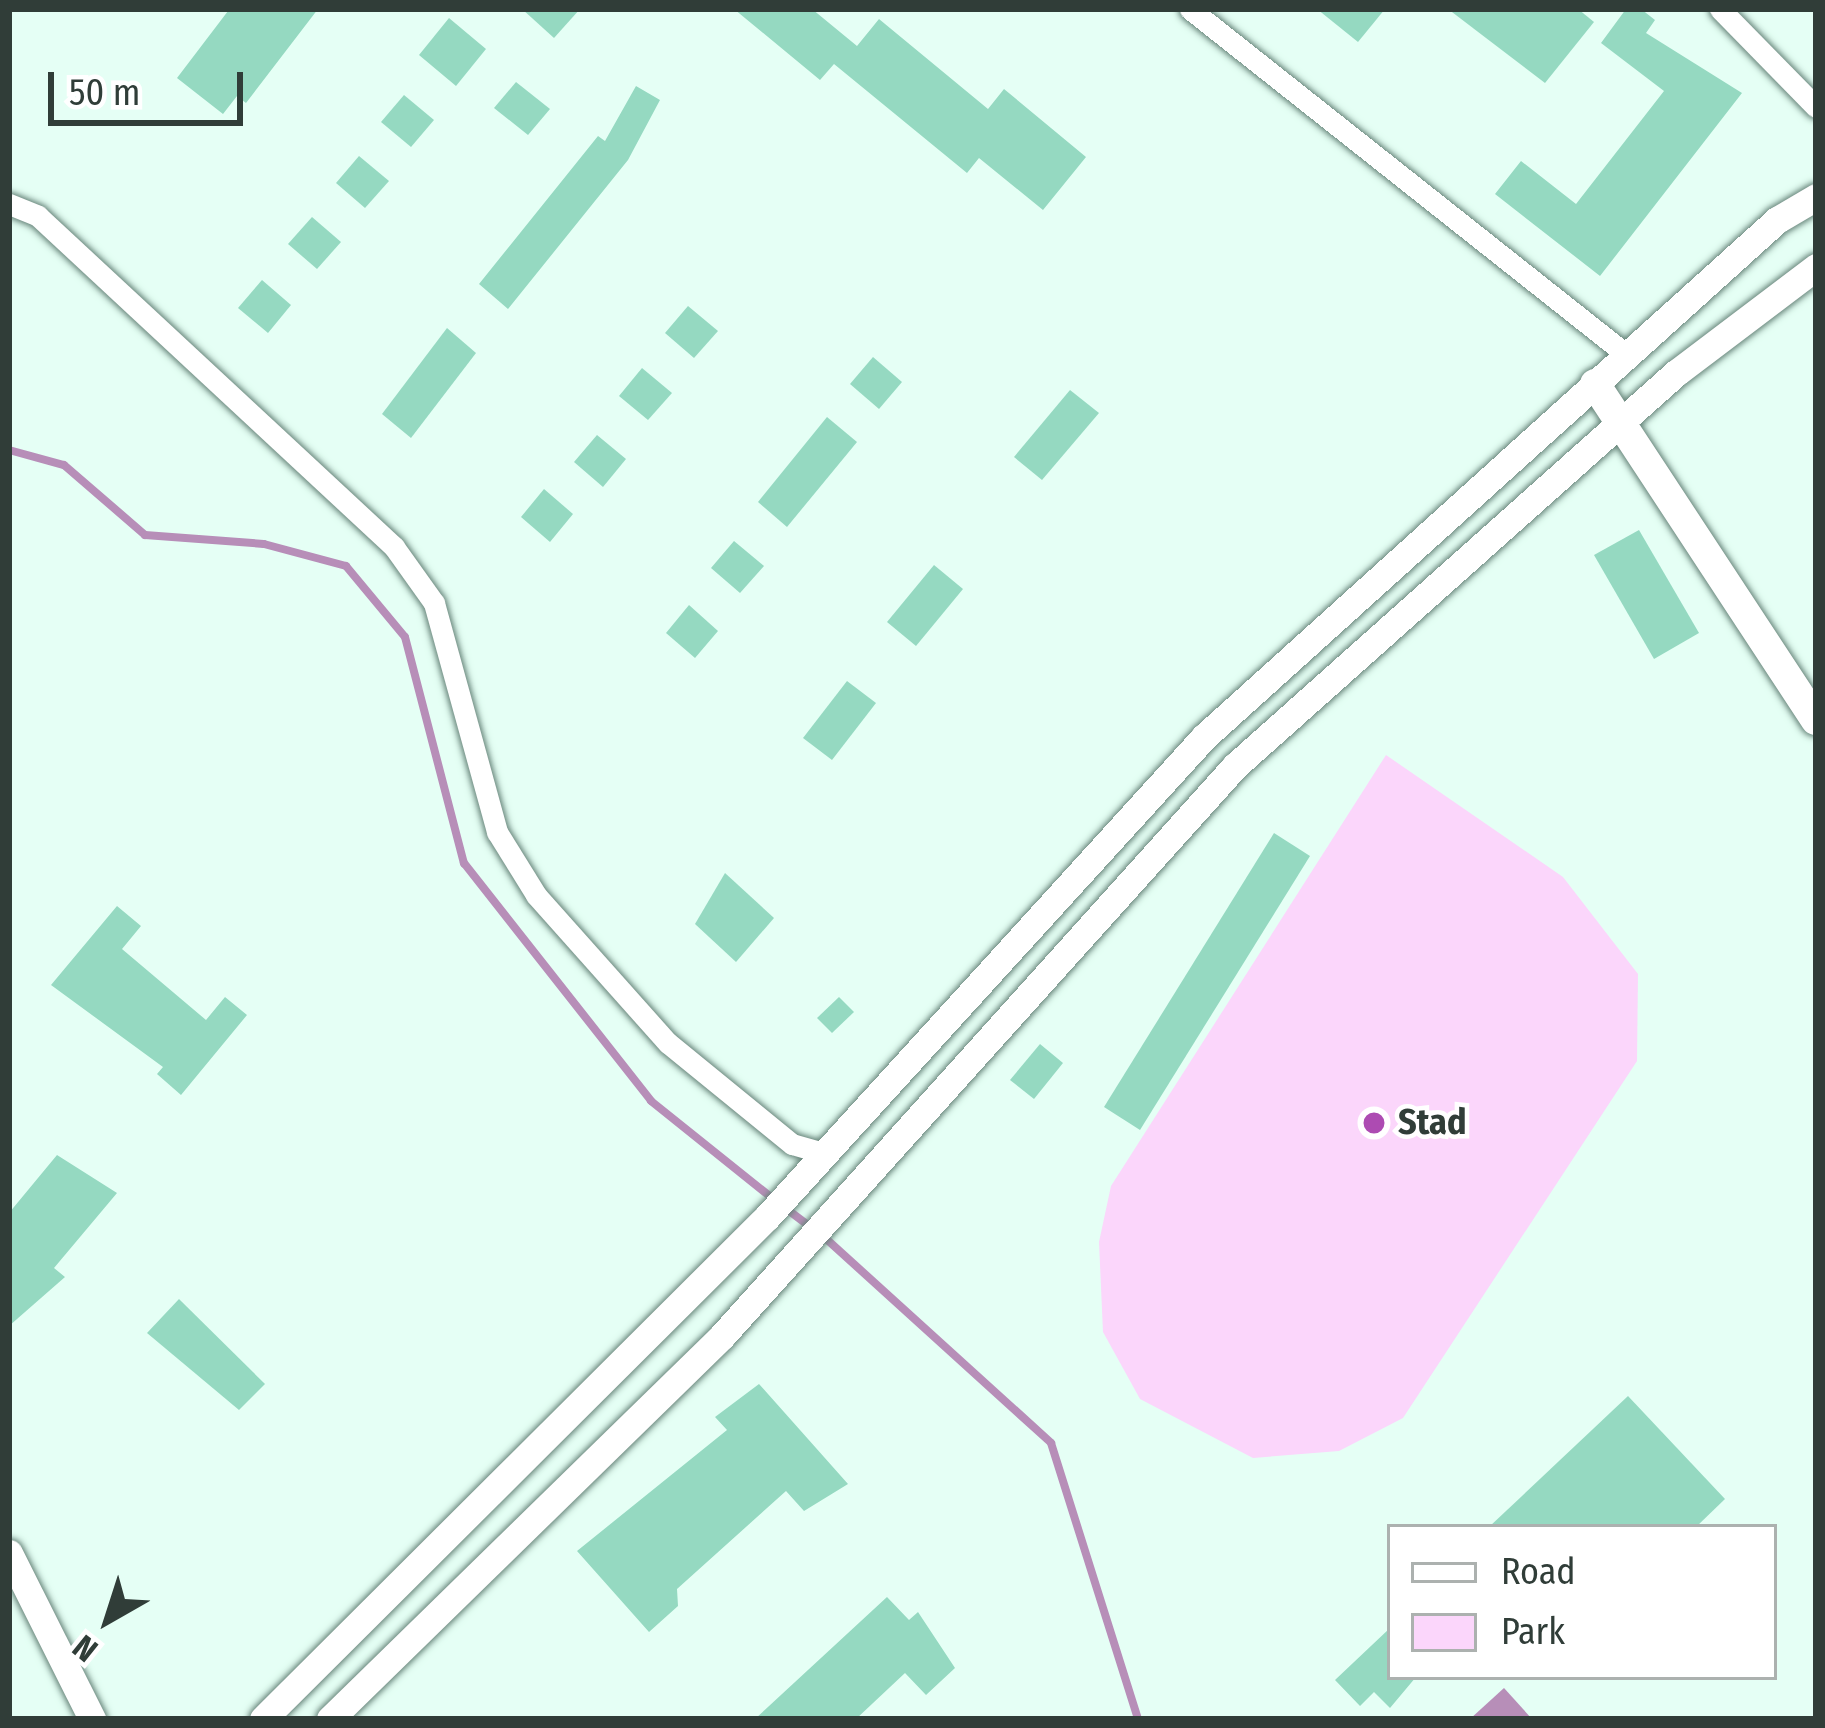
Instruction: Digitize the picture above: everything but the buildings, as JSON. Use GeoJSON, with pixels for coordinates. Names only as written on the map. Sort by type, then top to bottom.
{"type":"FeatureCollection","features":[{"type":"Feature","properties":{"kind":"main road"},"geometry":{"type":"LineString","coordinates":[[1595,384],[1816,720]]}},
{"type":"Feature","properties":{"kind":"street"},"geometry":{"type":"LineString","coordinates":[[1190,9],[1627,355]]}},
{"type":"Feature","properties":{"kind":"street"},"geometry":{"type":"LineString","coordinates":[[1720,9],[1816,107]]}},
{"type":"Feature","properties":{"kind":"street"},"geometry":{"type":"LineString","coordinates":[[263,1719],[766,1217],[1204,736],[1627,355],[1816,197]]}},
{"type":"Feature","properties":{"kind":"street"},"geometry":{"type":"LineString","coordinates":[[9,204],[38,216],[394,547],[434,603],[496,832],[536,895],[668,1043],[793,1144],[824,1153]]}},
{"type":"Feature","properties":{"kind":"street"},"geometry":{"type":"LineString","coordinates":[[330,1719],[722,1336],[798,1246],[1235,766],[1618,424],[1816,267]]}},
{"type":"Feature","properties":{"kind":"street"},"geometry":{"type":"LineString","coordinates":[[9,1553],[92,1719]]}},
{"type":"Feature","properties":{"kind":"green space","name":"Stad"},"geometry":{"type":"Polygon","coordinates":[[[1386,755],[1563,877],[1638,974],[1637,1061],[1403,1418],[1339,1451],[1253,1458],[1140,1399],[1103,1332],[1099,1242],[1111,1186],[1386,755]]]}},
{"type":"Feature","properties":{"kind":"shaded area"},"geometry":{"type":"Polygon","coordinates":[[[1504,1688],[1532,1719],[1470,1719],[1504,1688]]]}},
{"type":"Feature","properties":{"kind":"waterway"},"geometry":{"type":"LineString","coordinates":[[9,450],[64,465],[145,535],[264,544],[346,566],[405,637],[464,863],[651,1101],[772,1198]]}},
{"type":"Feature","properties":{"kind":"waterway"},"geometry":{"type":"LineString","coordinates":[[784,1207],[811,1227]]}},
{"type":"Feature","properties":{"kind":"waterway"},"geometry":{"type":"LineString","coordinates":[[823,1236],[1051,1443],[1138,1719]]}},
{"type":"Feature","properties":{"kind":"place","name":"Stad"},"geometry":{"type":"Point","coordinates":[1374,1123]}}]}
